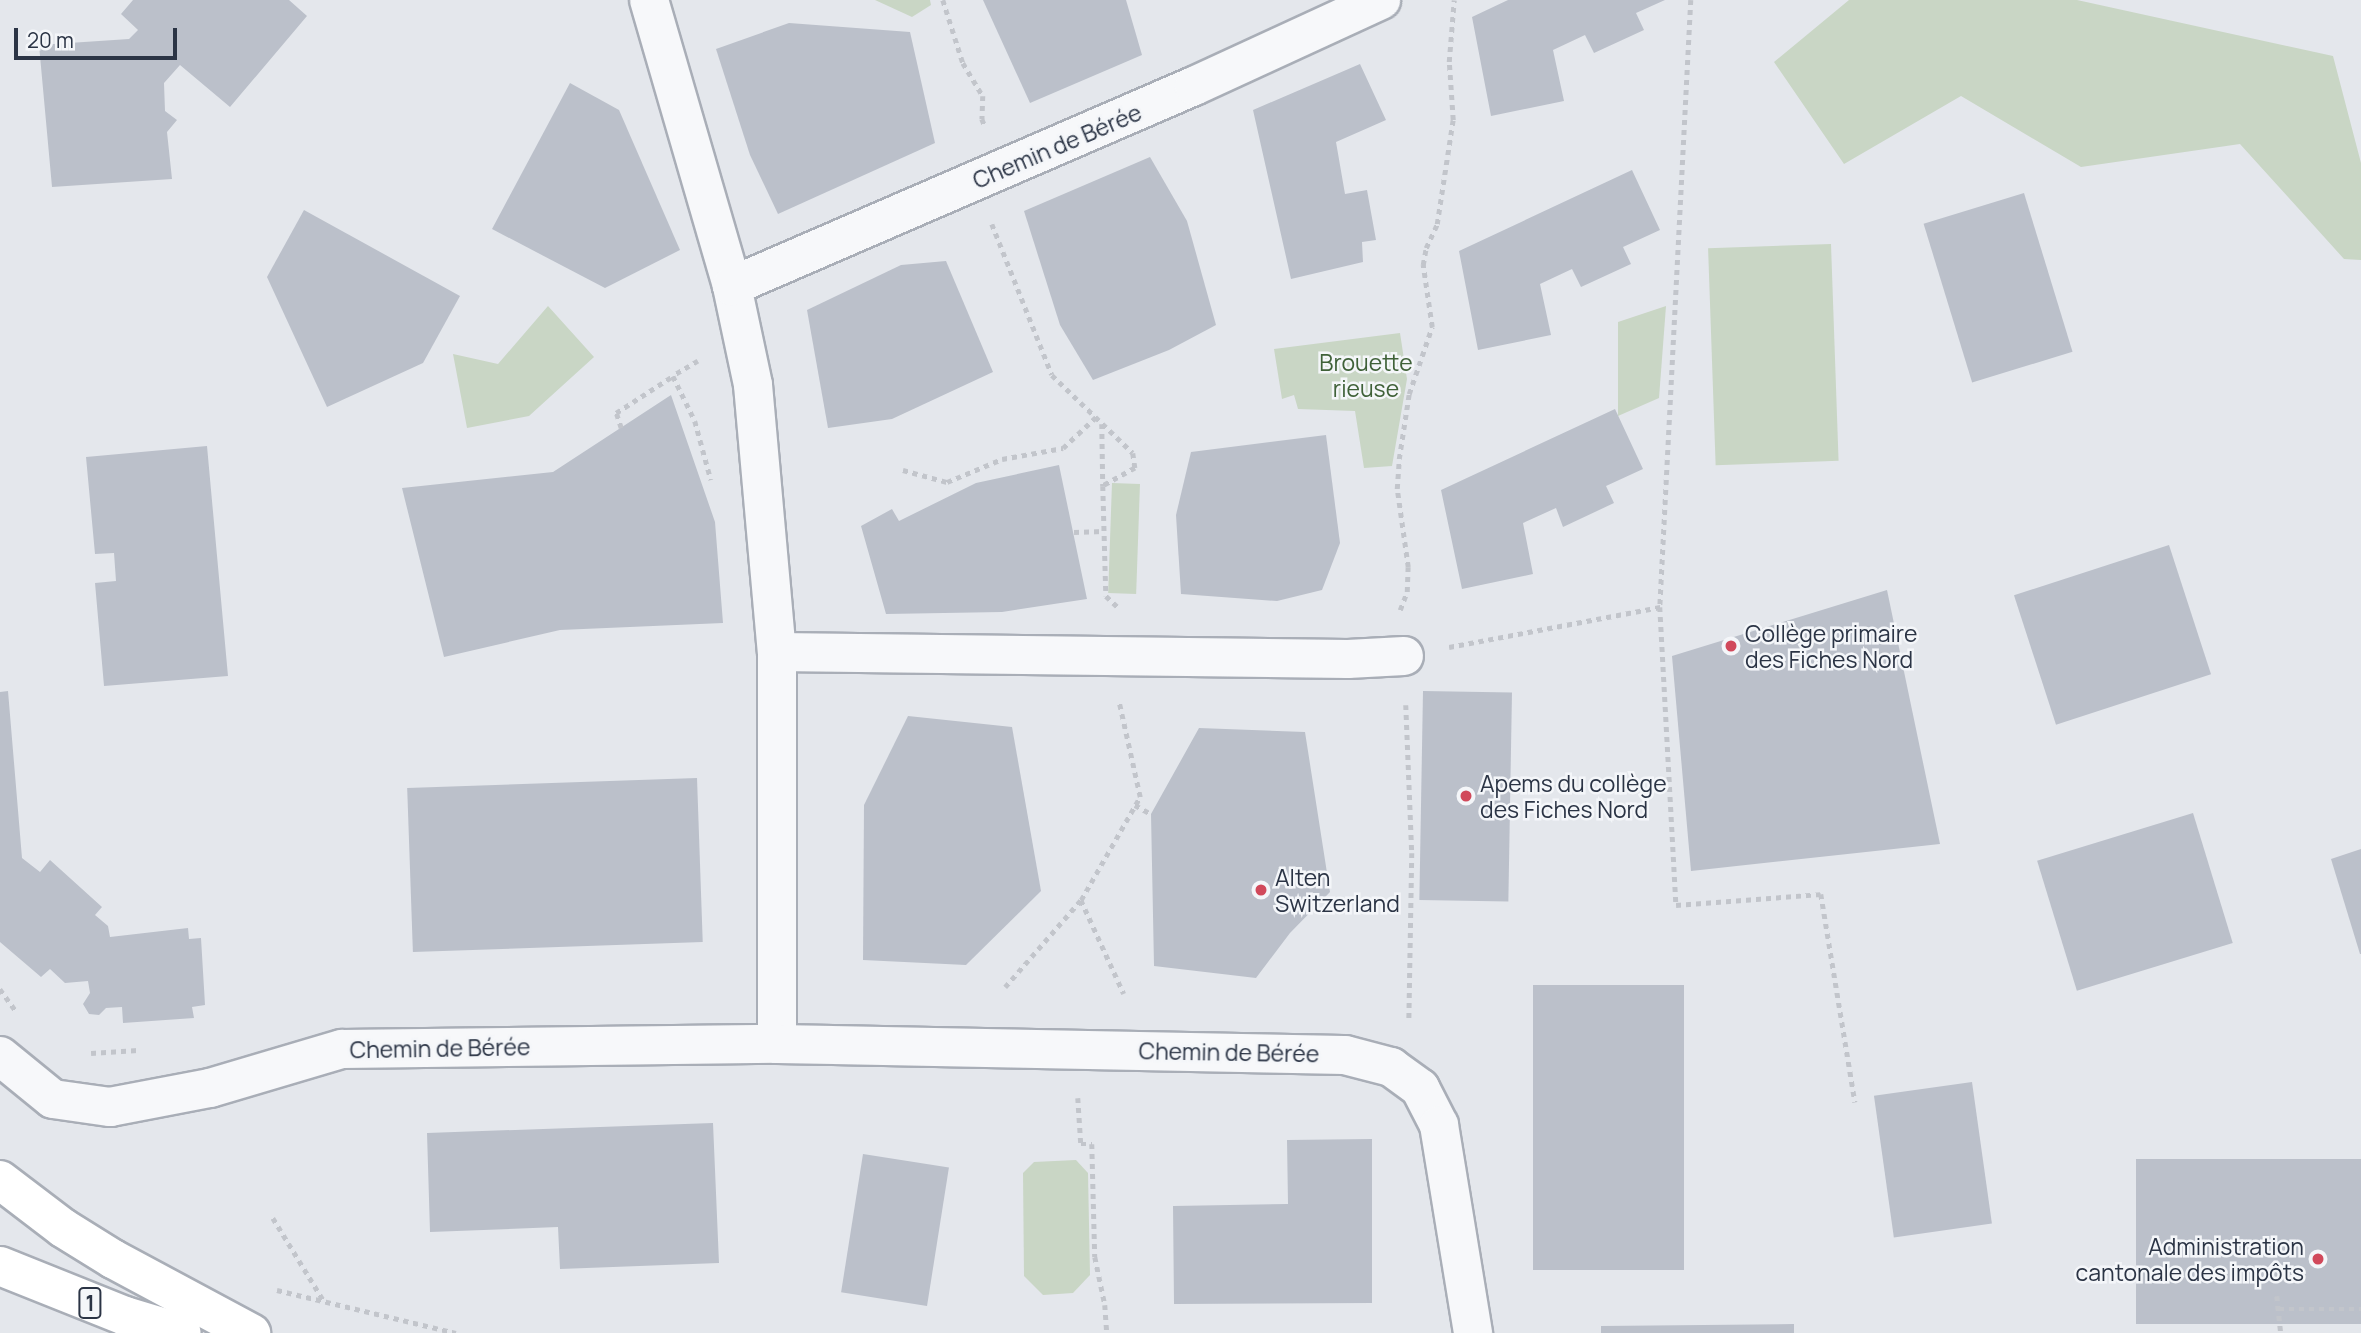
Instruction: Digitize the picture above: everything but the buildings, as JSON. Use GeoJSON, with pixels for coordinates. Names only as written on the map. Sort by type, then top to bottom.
{"type":"FeatureCollection","features":[{"type":"Feature","properties":{"kind":"main road"},"geometry":{"type":"LineString","coordinates":[[0,1180],[63,1228],[113,1259],[251,1333]]}},
{"type":"Feature","properties":{"kind":"main road","name":"1"},"geometry":{"type":"LineString","coordinates":[[0,1266],[125,1316],[182,1333]]}},
{"type":"Feature","properties":{"kind":"street"},"geometry":{"type":"LineString","coordinates":[[649,0],[732,286],[753,385],[777,652],[777,1044]]}},
{"type":"Feature","properties":{"kind":"street","name":"Chemin de Bérée"},"geometry":{"type":"LineString","coordinates":[[732,286],[1170,97],[1381,0]]}},
{"type":"Feature","properties":{"kind":"street"},"geometry":{"type":"LineString","coordinates":[[777,652],[1348,659],[1404,656]]}},
{"type":"Feature","properties":{"kind":"street","name":"Chemin de Bérée"},"geometry":{"type":"LineString","coordinates":[[0,1056],[53,1099],[110,1107],[210,1088],[342,1049],[777,1044],[1345,1055],[1391,1067],[1420,1088],[1439,1125],[1473,1333]]}},
{"type":"Feature","properties":{"kind":"path"},"geometry":{"type":"LineString","coordinates":[[943,0],[963,63],[983,96],[982,120]]}},
{"type":"Feature","properties":{"kind":"path"},"geometry":{"type":"LineString","coordinates":[[1398,616],[1407,592],[1408,579],[1397,489],[1399,459],[1409,394],[1432,327],[1423,265],[1426,248],[1437,224],[1453,120],[1449,62],[1454,0]]}},
{"type":"Feature","properties":{"kind":"path"},"geometry":{"type":"LineString","coordinates":[[1691,0],[1660,607],[1676,905],[1821,894],[1855,1102]]}},
{"type":"Feature","properties":{"kind":"path"},"geometry":{"type":"LineString","coordinates":[[992,222],[1052,375],[1133,453],[1135,468],[1103,486]]}},
{"type":"Feature","properties":{"kind":"path"},"geometry":{"type":"LineString","coordinates":[[621,428],[616,413],[693,363]]}},
{"type":"Feature","properties":{"kind":"path"},"geometry":{"type":"LineString","coordinates":[[673,376],[695,421],[710,480],[718,480]]}},
{"type":"Feature","properties":{"kind":"path"},"geometry":{"type":"LineString","coordinates":[[903,470],[947,482],[1002,459],[1063,449],[1096,417]]}},
{"type":"Feature","properties":{"kind":"path"},"geometry":{"type":"LineString","coordinates":[[1102,423],[1106,596],[1121,611]]}},
{"type":"Feature","properties":{"kind":"path"},"geometry":{"type":"LineString","coordinates":[[1074,532],[1104,531]]}},
{"type":"Feature","properties":{"kind":"path"},"geometry":{"type":"LineString","coordinates":[[1409,1033],[1412,853],[1404,656],[1660,607]]}},
{"type":"Feature","properties":{"kind":"path"},"geometry":{"type":"LineString","coordinates":[[1005,987],[1082,900],[1140,797],[1116,691]]}},
{"type":"Feature","properties":{"kind":"path"},"geometry":{"type":"LineString","coordinates":[[1135,805],[1151,814]]}},
{"type":"Feature","properties":{"kind":"path"},"geometry":{"type":"LineString","coordinates":[[1082,900],[1124,994]]}},
{"type":"Feature","properties":{"kind":"path"},"geometry":{"type":"LineString","coordinates":[[0,989],[16,1012]]}},
{"type":"Feature","properties":{"kind":"path"},"geometry":{"type":"LineString","coordinates":[[76,1054],[146,1049]]}},
{"type":"Feature","properties":{"kind":"path"},"geometry":{"type":"LineString","coordinates":[[1077,1090],[1081,1144],[1092,1144],[1095,1257],[1105,1305],[1107,1333]]}},
{"type":"Feature","properties":{"kind":"path"},"geometry":{"type":"LineString","coordinates":[[273,1218],[326,1304]]}},
{"type":"Feature","properties":{"kind":"path"},"geometry":{"type":"LineString","coordinates":[[2277,1296],[2281,1333]]}},
{"type":"Feature","properties":{"kind":"path"},"geometry":{"type":"LineString","coordinates":[[2279,1309],[2361,1309]]}},
{"type":"Feature","properties":{"kind":"green space"},"geometry":{"type":"Polygon","coordinates":[[[875,0],[930,0],[931,5],[912,17],[875,0]]]}},
{"type":"Feature","properties":{"kind":"green space"},"geometry":{"type":"Polygon","coordinates":[[[1849,0],[2077,0],[2333,56],[2361,163],[2361,260],[2344,259],[2240,144],[2081,167],[1961,96],[1844,164],[1774,62],[1849,0]]]}},
{"type":"Feature","properties":{"kind":"green space"},"geometry":{"type":"Polygon","coordinates":[[[1831,244],[1839,461],[1716,465],[1708,248],[1831,244]]]}},
{"type":"Feature","properties":{"kind":"green space"},"geometry":{"type":"Polygon","coordinates":[[[548,306],[594,357],[529,416],[467,428],[453,354],[498,364],[548,306]]]}},
{"type":"Feature","properties":{"kind":"green space"},"geometry":{"type":"Polygon","coordinates":[[[1666,306],[1659,398],[1618,416],[1618,322],[1666,306]]]}},
{"type":"Feature","properties":{"kind":"green space","name":"Brouette rieuse"},"geometry":{"type":"Polygon","coordinates":[[[1400,333],[1407,379],[1392,466],[1364,468],[1355,411],[1298,409],[1294,395],[1282,399],[1274,349],[1400,333]]]}},
{"type":"Feature","properties":{"kind":"green space"},"geometry":{"type":"Polygon","coordinates":[[[1112,483],[1140,484],[1136,594],[1108,593],[1112,483]]]}},
{"type":"Feature","properties":{"kind":"green space"},"geometry":{"type":"Polygon","coordinates":[[[1076,1160],[1088,1173],[1090,1275],[1073,1293],[1043,1295],[1024,1276],[1023,1173],[1034,1162],[1076,1160]]]}},
{"type":"Feature","properties":{"kind":"place","name":"Collège primaire des Fiches Nord"},"geometry":{"type":"Point","coordinates":[1731,646]}},
{"type":"Feature","properties":{"kind":"place","name":"Apems du collège des Fiches Nord"},"geometry":{"type":"Point","coordinates":[1466,796]}},
{"type":"Feature","properties":{"kind":"place","name":"Alten Switzerland"},"geometry":{"type":"Point","coordinates":[1261,890]}},
{"type":"Feature","properties":{"kind":"place","name":"Administration cantonale des impôts"},"geometry":{"type":"Point","coordinates":[2318,1259]}}]}
